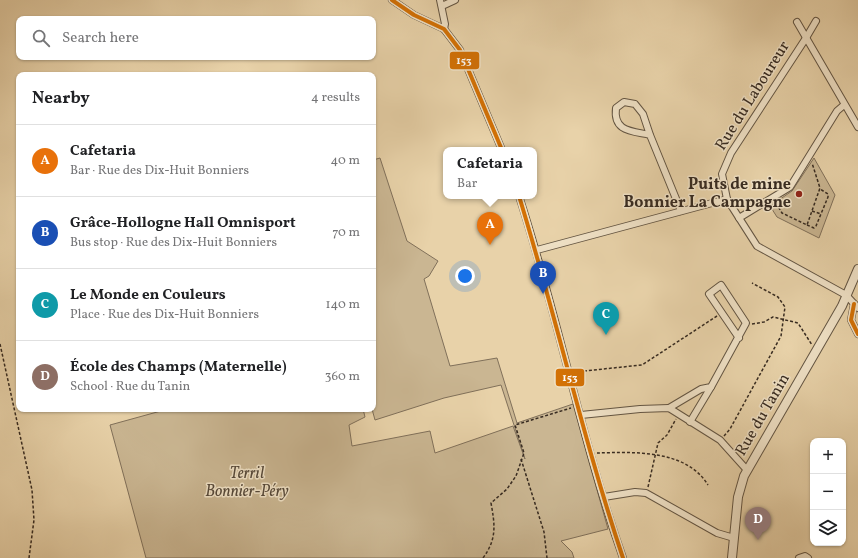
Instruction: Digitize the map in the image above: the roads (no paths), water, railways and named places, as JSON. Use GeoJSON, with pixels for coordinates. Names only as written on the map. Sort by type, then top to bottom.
{"type":"FeatureCollection","features":[{"type":"Feature","properties":{"kind":"street"},"geometry":{"type":"LineString","coordinates":[[394,0],[414,15],[444,29],[460,50],[501,147]]}},
{"type":"Feature","properties":{"kind":"street"},"geometry":{"type":"LineString","coordinates":[[444,29],[445,24],[441,3],[455,0]]}},
{"type":"Feature","properties":{"kind":"street","name":"Rue du Laboureur"},"geometry":{"type":"LineString","coordinates":[[816,21],[731,153],[722,174],[727,199],[758,246],[846,296],[856,306]]}},
{"type":"Feature","properties":{"kind":"street"},"geometry":{"type":"LineString","coordinates":[[797,22],[858,127]]}},
{"type":"Feature","properties":{"kind":"street"},"geometry":{"type":"LineString","coordinates":[[650,135],[626,130],[619,125],[615,116],[616,108],[624,102],[635,104],[644,114],[650,135],[681,211]]}},
{"type":"Feature","properties":{"kind":"street"},"geometry":{"type":"LineString","coordinates":[[739,218],[790,187],[837,111],[844,105]]}},
{"type":"Feature","properties":{"kind":"street"},"geometry":{"type":"LineString","coordinates":[[520,199],[537,250],[591,453],[623,558]]}},
{"type":"Feature","properties":{"kind":"street"},"geometry":{"type":"LineString","coordinates":[[537,250],[727,199]]}},
{"type":"Feature","properties":{"kind":"street","name":"Rue du Tanin"},"geometry":{"type":"LineString","coordinates":[[732,558],[738,497],[747,470],[842,306],[858,269]]}},
{"type":"Feature","properties":{"kind":"street"},"geometry":{"type":"LineString","coordinates":[[690,422],[739,338],[746,323],[721,285],[709,294],[739,338]]}},
{"type":"Feature","properties":{"kind":"street"},"geometry":{"type":"LineString","coordinates":[[856,306],[851,320],[858,334]]}},
{"type":"Feature","properties":{"kind":"street"},"geometry":{"type":"LineString","coordinates":[[581,415],[640,409],[669,408],[701,389],[711,387]]}},
{"type":"Feature","properties":{"kind":"street"},"geometry":{"type":"LineString","coordinates":[[669,408],[720,440],[747,470]]}},
{"type":"Feature","properties":{"kind":"street"},"geometry":{"type":"LineString","coordinates":[[604,497],[635,492],[646,493],[717,533],[734,538]]}},
{"type":"Feature","properties":{"kind":"street"},"geometry":{"type":"LineString","coordinates":[[799,558],[805,556],[808,558]]}},
{"type":"Feature","properties":{"kind":"place","name":"Puits de mine Bonnier La Campagne"},"geometry":{"type":"Point","coordinates":[799,194]}},
{"type":"Feature","properties":{"kind":"place","name":"Cafetaria"},"geometry":{"type":"Point","coordinates":[490,245]}},
{"type":"Feature","properties":{"kind":"place","name":"Grâce-Hollogne Hall Omnisport"},"geometry":{"type":"Point","coordinates":[543,294]}},
{"type":"Feature","properties":{"kind":"place","name":"Le Monde en Couleurs"},"geometry":{"type":"Point","coordinates":[606,335]}},
{"type":"Feature","properties":{"kind":"place","name":"École des Champs (Maternelle)"},"geometry":{"type":"Point","coordinates":[758,540]}},
{"type":"Feature","properties":{"kind":"park label","name":"Terril Bonnier-Péry"},"geometry":{"type":"Point","coordinates":[247,483]}}]}
